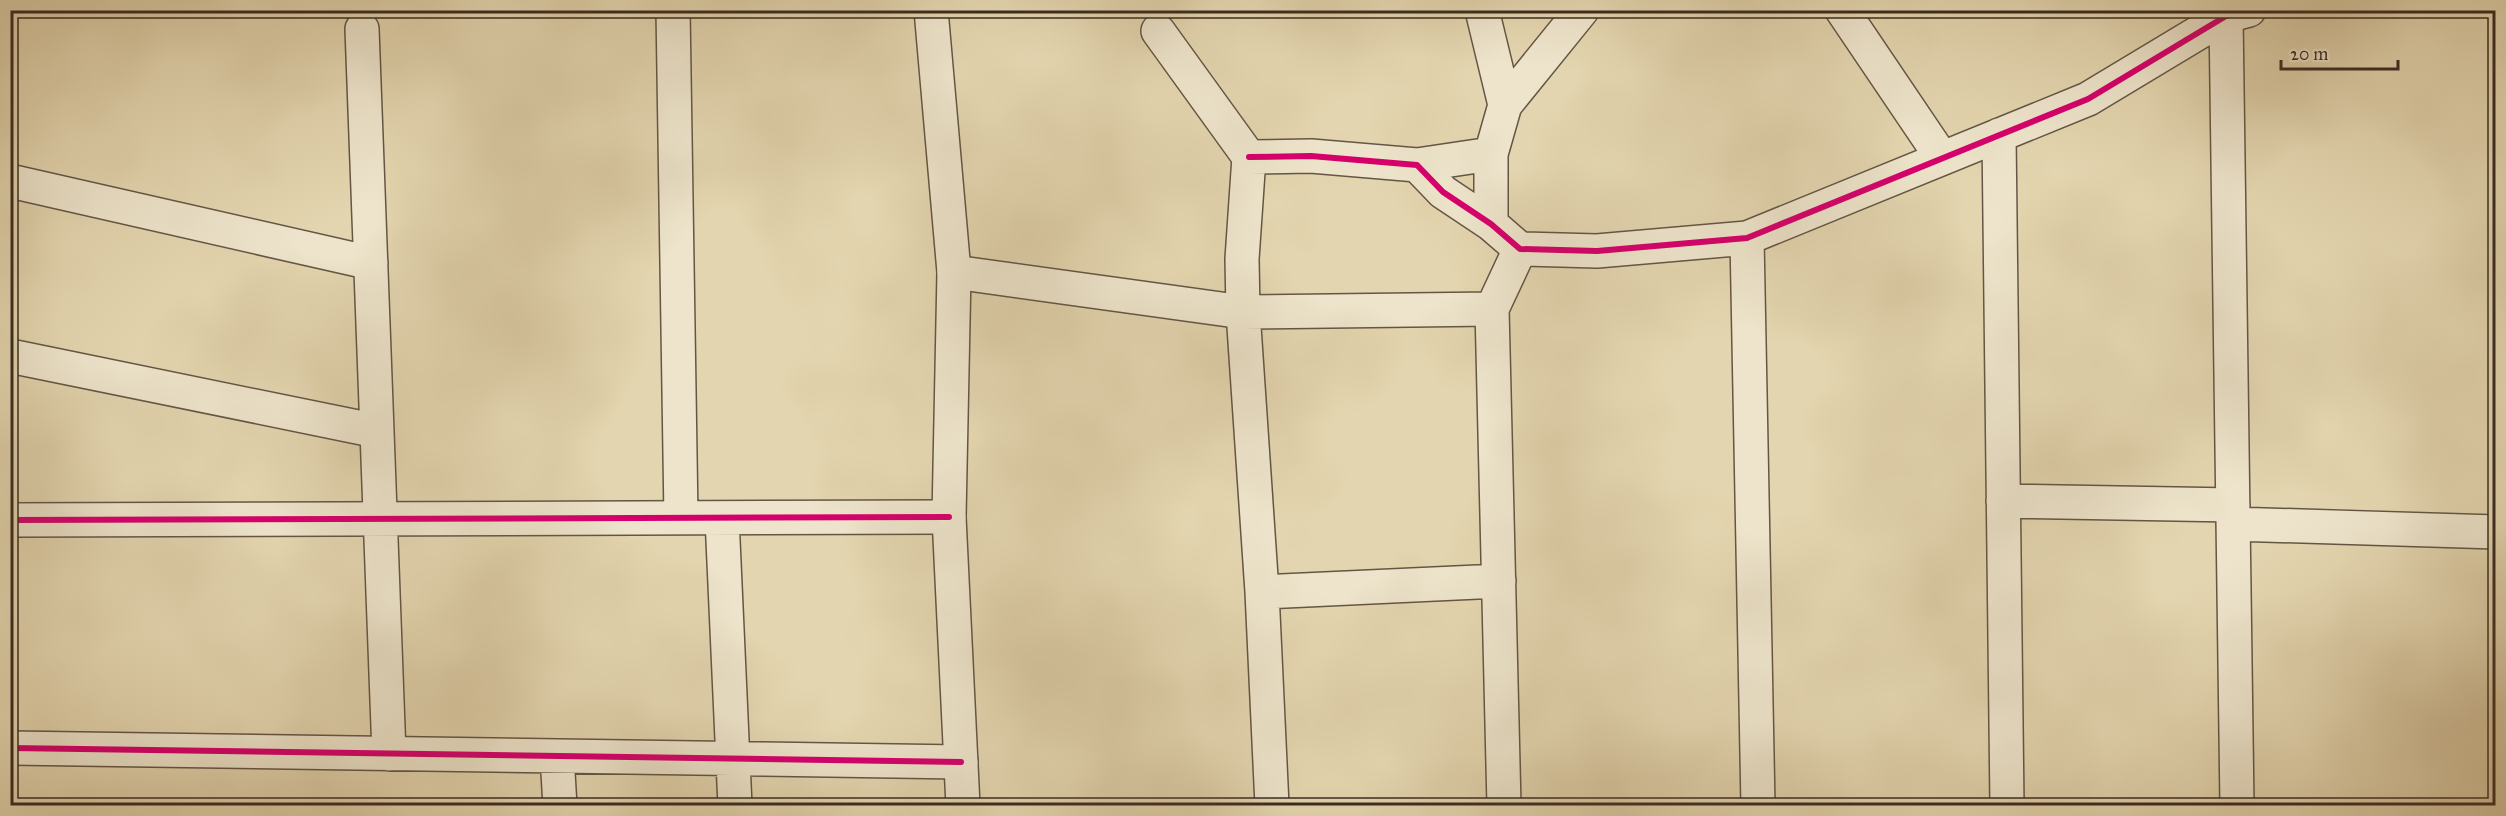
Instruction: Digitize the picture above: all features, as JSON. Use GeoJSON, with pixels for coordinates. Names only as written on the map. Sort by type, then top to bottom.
{"type":"FeatureCollection","features":[{"type":"Feature","properties":{"kind":"street"},"geometry":{"type":"LineString","coordinates":[[673,10],[681,518]]}},
{"type":"Feature","properties":{"kind":"street"},"geometry":{"type":"LineString","coordinates":[[931,10],[954,272],[949,517],[963,806]]}},
{"type":"Feature","properties":{"kind":"street"},"geometry":{"type":"LineString","coordinates":[[1482,10],[1505,105]]}},
{"type":"Feature","properties":{"kind":"street"},"geometry":{"type":"LineString","coordinates":[[1491,224],[1491,154],[1505,105],[1582,10]]}},
{"type":"Feature","properties":{"kind":"street"},"geometry":{"type":"LineString","coordinates":[[1842,10],[1942,158]]}},
{"type":"Feature","properties":{"kind":"street"},"geometry":{"type":"LineString","coordinates":[[1417,165],[1443,192],[1491,224],[1520,249],[1597,250],[1747,238],[2088,99],[2237,13]]}},
{"type":"Feature","properties":{"kind":"street"},"geometry":{"type":"LineString","coordinates":[[2237,13],[2233,514],[2237,806]]}},
{"type":"Feature","properties":{"kind":"street"},"geometry":{"type":"LineString","coordinates":[[362,29],[389,754]]}},
{"type":"Feature","properties":{"kind":"street"},"geometry":{"type":"LineString","coordinates":[[1158,32],[1249,157],[1242,259],[1243,312],[1262,592],[1272,806]]}},
{"type":"Feature","properties":{"kind":"street"},"geometry":{"type":"LineString","coordinates":[[1999,135],[2007,806]]}},
{"type":"Feature","properties":{"kind":"street"},"geometry":{"type":"LineString","coordinates":[[1249,157],[1311,156],[1417,165],[1491,154]]}},
{"type":"Feature","properties":{"kind":"street"},"geometry":{"type":"LineString","coordinates":[[10,181],[371,263]]}},
{"type":"Feature","properties":{"kind":"street"},"geometry":{"type":"LineString","coordinates":[[1747,238],[1758,806]]}},
{"type":"Feature","properties":{"kind":"street"},"geometry":{"type":"LineString","coordinates":[[1504,806],[1492,309],[1520,249]]}},
{"type":"Feature","properties":{"kind":"street"},"geometry":{"type":"LineString","coordinates":[[954,272],[1243,312],[1492,309]]}},
{"type":"Feature","properties":{"kind":"street"},"geometry":{"type":"LineString","coordinates":[[10,356],[377,431]]}},
{"type":"Feature","properties":{"kind":"street"},"geometry":{"type":"LineString","coordinates":[[2003,501],[2496,532]]}},
{"type":"Feature","properties":{"kind":"street"},"geometry":{"type":"LineString","coordinates":[[10,520],[949,517]]}},
{"type":"Feature","properties":{"kind":"street"},"geometry":{"type":"LineString","coordinates":[[722,518],[735,806]]}},
{"type":"Feature","properties":{"kind":"street"},"geometry":{"type":"LineString","coordinates":[[1262,592],[1499,581]]}},
{"type":"Feature","properties":{"kind":"street"},"geometry":{"type":"LineString","coordinates":[[10,748],[961,762]]}},
{"type":"Feature","properties":{"kind":"street"},"geometry":{"type":"LineString","coordinates":[[557,756],[560,806]]}},
{"type":"Feature","properties":{"kind":"cycle path"},"geometry":{"type":"LineString","coordinates":[[1249,157],[1311,156],[1417,165],[1443,192],[1491,224],[1520,249],[1597,251],[1747,238],[2088,99],[2226,16],[2249,10]]}},
{"type":"Feature","properties":{"kind":"cycle path"},"geometry":{"type":"LineString","coordinates":[[10,520],[949,517]]}},
{"type":"Feature","properties":{"kind":"cycle path"},"geometry":{"type":"LineString","coordinates":[[10,748],[961,762]]}}]}
